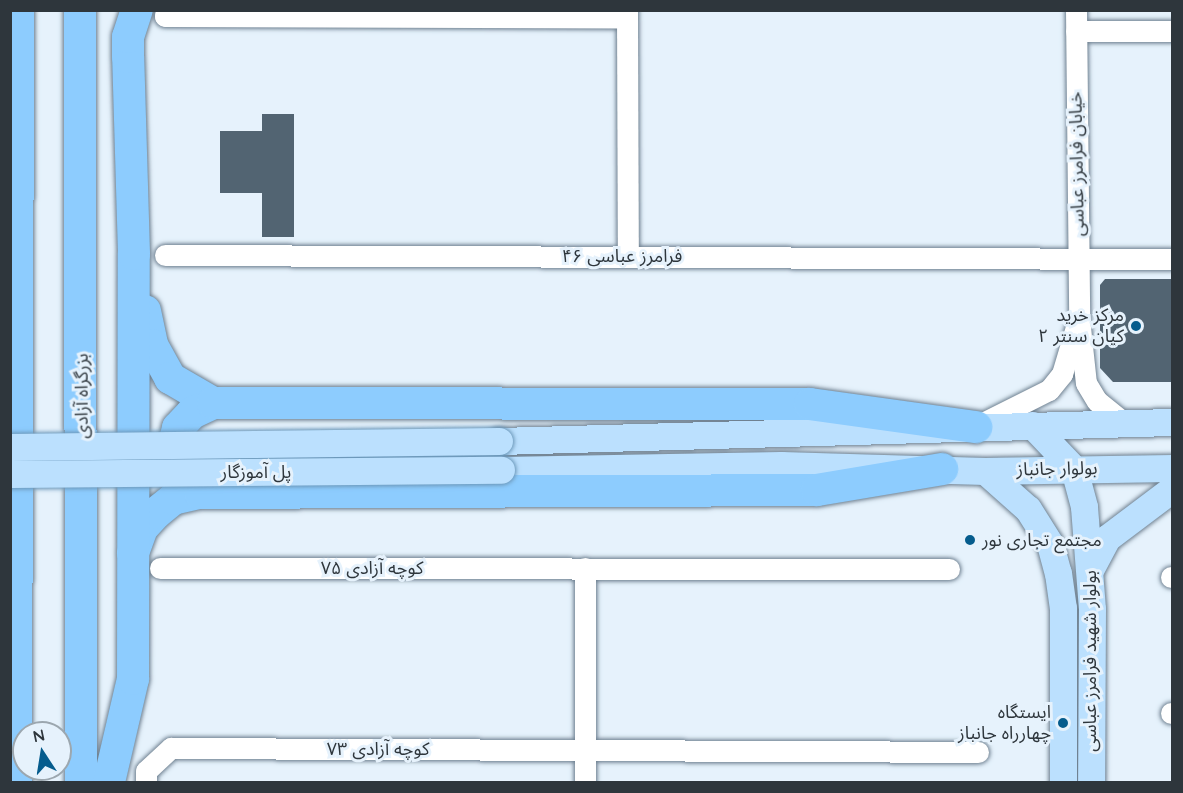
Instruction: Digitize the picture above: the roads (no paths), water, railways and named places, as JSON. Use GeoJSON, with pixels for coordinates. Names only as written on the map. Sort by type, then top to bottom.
{"type":"FeatureCollection","features":[{"type":"Feature","properties":{"kind":"highway"},"geometry":{"type":"LineString","coordinates":[[16,783],[13,654],[18,10]]}},
{"type":"Feature","properties":{"kind":"highway","name":"بزرگراه آزادی"},"geometry":{"type":"LineString","coordinates":[[80,10],[81,783]]}},
{"type":"Feature","properties":{"kind":"highway"},"geometry":{"type":"LineString","coordinates":[[109,783],[133,679],[134,254],[145,17]]}},
{"type":"Feature","properties":{"kind":"highway"},"geometry":{"type":"LineString","coordinates":[[134,254],[156,354],[170,378],[213,403],[810,404],[976,427]]}},
{"type":"Feature","properties":{"kind":"highway"},"geometry":{"type":"LineString","coordinates":[[200,493],[188,485],[176,468],[173,448],[178,428],[185,420],[213,403]]}},
{"type":"Feature","properties":{"kind":"highway"},"geometry":{"type":"LineString","coordinates":[[132,554],[142,528],[156,513],[173,499],[200,493],[817,490],[942,469]]}},
{"type":"Feature","properties":{"kind":"highway"},"geometry":{"type":"LineString","coordinates":[[119,740],[119,783]]}},
{"type":"Feature","properties":{"kind":"main road"},"geometry":{"type":"LineString","coordinates":[[976,427],[1173,422]]}},
{"type":"Feature","properties":{"kind":"main road"},"geometry":{"type":"LineString","coordinates":[[1032,425],[1074,469]]}},
{"type":"Feature","properties":{"kind":"main road","name":"پل آموزگار"},"geometry":{"type":"LineString","coordinates":[[10,447],[499,441],[976,427]]}},
{"type":"Feature","properties":{"kind":"main road","name":"پل آموزگار"},"geometry":{"type":"LineString","coordinates":[[10,474],[781,465],[942,469]]}},
{"type":"Feature","properties":{"kind":"main road","name":"بولوار جانباز"},"geometry":{"type":"LineString","coordinates":[[942,469],[985,471],[1173,468]]}},
{"type":"Feature","properties":{"kind":"main road","name":"بولوار شهید فرامرز عباسی"},"geometry":{"type":"LineString","coordinates":[[1074,469],[1084,507],[1090,570],[1091,783]]}},
{"type":"Feature","properties":{"kind":"main road","name":"بولوار شهید فرامرز عباسی"},"geometry":{"type":"LineString","coordinates":[[985,471],[1028,509],[1050,544],[1058,573],[1063,608],[1063,783]]}},
{"type":"Feature","properties":{"kind":"main road"},"geometry":{"type":"LineString","coordinates":[[1058,573],[1074,565],[1090,570],[1107,538],[1173,489]]}},
{"type":"Feature","properties":{"kind":"street"},"geometry":{"type":"LineString","coordinates":[[145,17],[627,14],[628,256]]}},
{"type":"Feature","properties":{"kind":"street"},"geometry":{"type":"LineString","coordinates":[[1076,21],[1173,31]]}},
{"type":"Feature","properties":{"kind":"street","name":"خیابان فرامرز عباسی"},"geometry":{"type":"LineString","coordinates":[[1076,21],[1079,318]]}},
{"type":"Feature","properties":{"kind":"street","name":"فرامرز عباسی ۴۶"},"geometry":{"type":"LineString","coordinates":[[165,255],[1173,258]]}},
{"type":"Feature","properties":{"kind":"street"},"geometry":{"type":"LineString","coordinates":[[1079,318],[1086,383],[1097,401],[1124,423]]}},
{"type":"Feature","properties":{"kind":"street"},"geometry":{"type":"LineString","coordinates":[[976,427],[1049,390],[1062,374],[1079,318]]}},
{"type":"Feature","properties":{"kind":"street","name":"کوچه آزادی ۷۵"},"geometry":{"type":"LineString","coordinates":[[160,568],[949,569]]}},
{"type":"Feature","properties":{"kind":"street"},"geometry":{"type":"LineString","coordinates":[[585,568],[585,783]]}},
{"type":"Feature","properties":{"kind":"street","name":"کوچه آزادی ۷۳"},"geometry":{"type":"LineString","coordinates":[[146,783],[146,771],[171,748],[978,752]]}},
{"type":"Feature","properties":{"kind":"place","name":"مرکز خرید کیان سنتر ۲"},"geometry":{"type":"Point","coordinates":[1136,326]}},
{"type":"Feature","properties":{"kind":"place","name":"مجتمع تجاری نور"},"geometry":{"type":"Point","coordinates":[970,540]}},
{"type":"Feature","properties":{"kind":"place","name":"ایستگاه چهارراه جانباز"},"geometry":{"type":"Point","coordinates":[1063,723]}}]}
